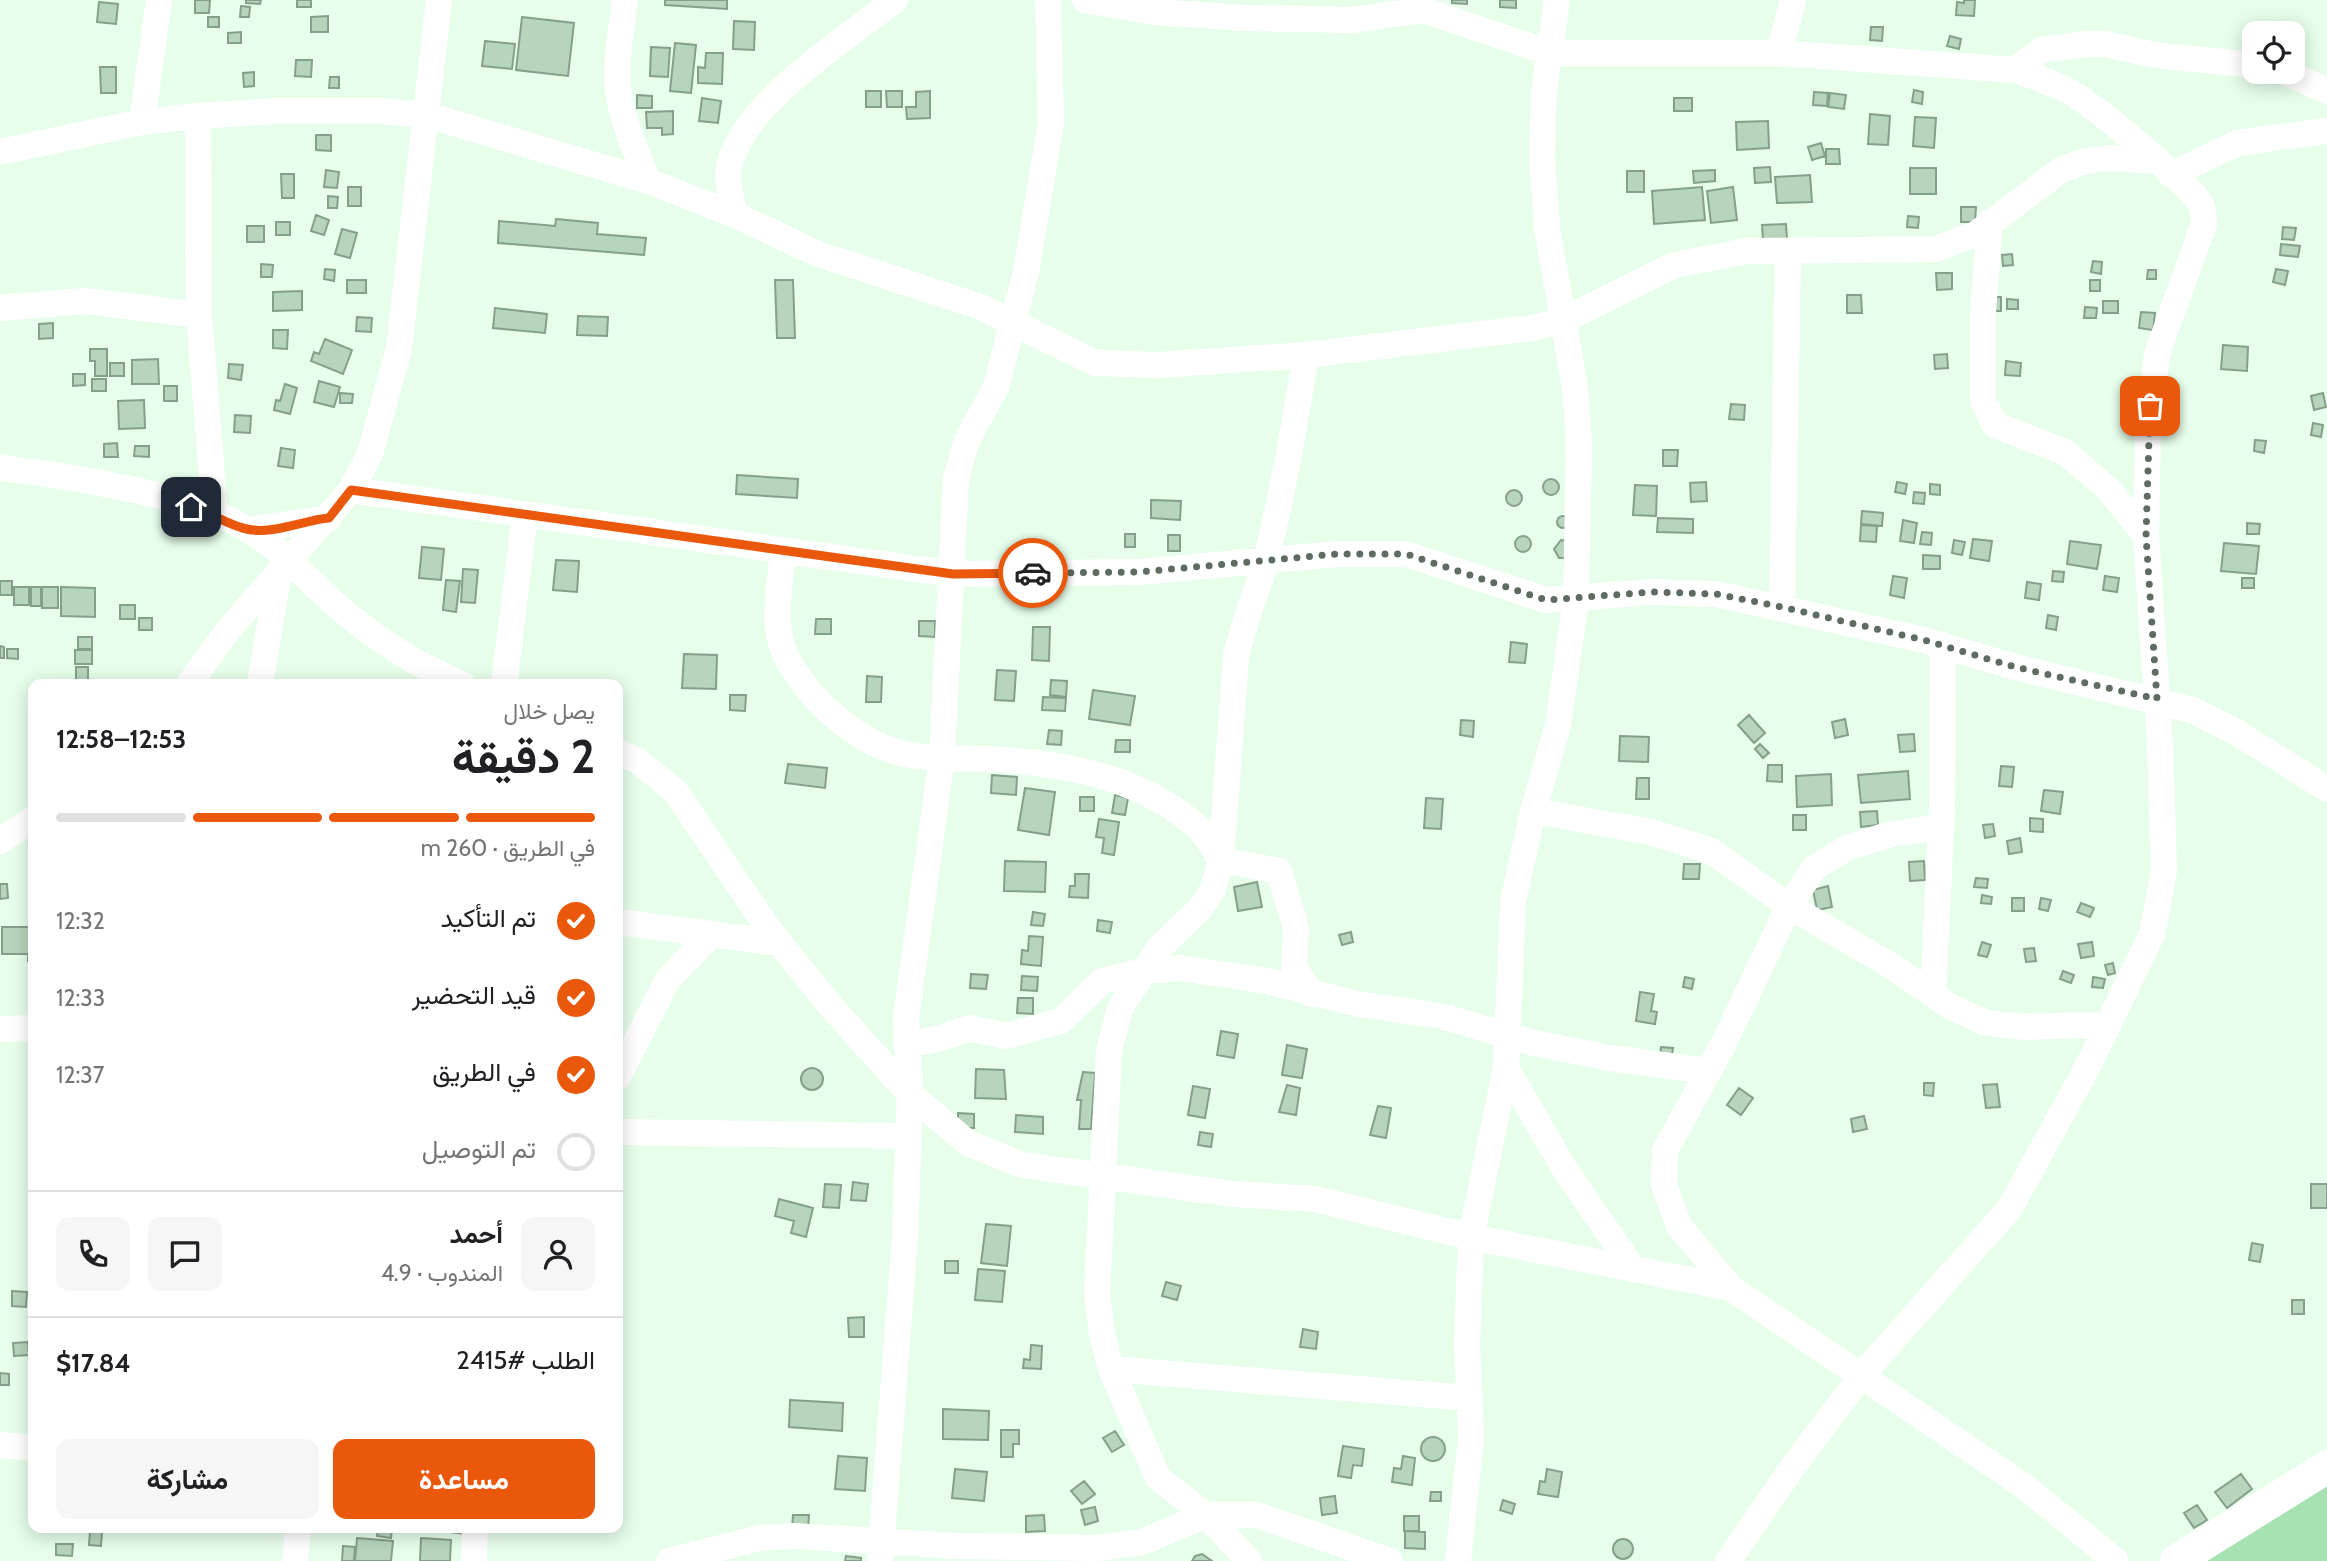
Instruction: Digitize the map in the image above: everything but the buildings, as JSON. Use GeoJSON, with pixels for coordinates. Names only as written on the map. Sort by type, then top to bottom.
{"type":"FeatureCollection","features":[{"type":"Feature","properties":{"kind":"street"},"geometry":{"type":"LineString","coordinates":[[142,122],[159,0]]}},
{"type":"Feature","properties":{"kind":"street"},"geometry":{"type":"LineString","coordinates":[[193,679],[228,630],[329,518],[351,490],[370,454],[399,348],[439,0]]}},
{"type":"Feature","properties":{"kind":"street"},"geometry":{"type":"LineString","coordinates":[[625,0],[620,40],[619,96],[629,135],[648,181]]}},
{"type":"Feature","properties":{"kind":"street"},"geometry":{"type":"LineString","coordinates":[[735,215],[727,183],[730,162],[745,127],[771,98],[895,0]]}},
{"type":"Feature","properties":{"kind":"street"},"geometry":{"type":"LineString","coordinates":[[880,1551],[905,1237],[910,1094],[906,1045],[914,941],[942,757],[956,478],[967,440],[996,387],[1014,323],[1051,124],[1048,0]]}},
{"type":"Feature","properties":{"kind":"street"},"geometry":{"type":"LineString","coordinates":[[1086,0],[1155,12],[1247,19],[1352,20],[1423,5],[1550,53],[1779,53],[2015,70],[2072,93],[2164,168],[2202,205],[2204,224],[2157,354],[2148,427],[2146,536],[2157,699],[2164,873],[2152,934],[2109,1024],[2010,1208],[1861,1377],[1794,1465],[1728,1561]]}},
{"type":"Feature","properties":{"kind":"street"},"geometry":{"type":"LineString","coordinates":[[1458,1561],[1471,1439],[1467,1344],[1471,1237],[1506,1068],[1513,902],[1533,811],[1558,725],[1576,599],[1579,445],[1575,387],[1547,228],[1542,156],[1544,90],[1558,0]]}},
{"type":"Feature","properties":{"kind":"street"},"geometry":{"type":"LineString","coordinates":[[1779,53],[1793,0]]}},
{"type":"Feature","properties":{"kind":"street"},"geometry":{"type":"LineString","coordinates":[[2015,70],[2042,50],[2106,44],[2154,55],[2242,64]]}},
{"type":"Feature","properties":{"kind":"street"},"geometry":{"type":"LineString","coordinates":[[2305,81],[2327,91]]}},
{"type":"Feature","properties":{"kind":"street"},"geometry":{"type":"LineString","coordinates":[[0,152],[142,122],[198,116],[277,111],[380,111],[427,115],[648,181],[735,215],[818,254],[945,294],[1014,323],[1095,363],[1158,365],[1306,355],[1531,328],[1562,321],[1675,265],[1747,251],[1935,249],[1976,234],[2061,170],[2082,162],[2108,158],[2164,168],[2237,142],[2327,131]]}},
{"type":"Feature","properties":{"kind":"street"},"geometry":{"type":"LineString","coordinates":[[198,116],[199,315],[215,514]]}},
{"type":"Feature","properties":{"kind":"street"},"geometry":{"type":"LineString","coordinates":[[1990,222],[1983,312],[1983,400],[1995,425],[2065,452],[2109,490],[2146,536]]}},
{"type":"Feature","properties":{"kind":"street"},"geometry":{"type":"LineString","coordinates":[[1782,607],[1788,252]]}},
{"type":"Feature","properties":{"kind":"street"},"geometry":{"type":"LineString","coordinates":[[0,308],[86,301],[199,315]]}},
{"type":"Feature","properties":{"kind":"street"},"geometry":{"type":"LineString","coordinates":[[1249,1561],[1206,1515],[1158,1478],[1111,1369],[1102,1334],[1097,1293],[1098,1238],[1104,1175],[1109,1051],[1120,1008],[1160,947],[1200,909],[1213,889],[1221,860],[1236,657],[1243,626],[1265,563],[1285,477],[1306,355]]}},
{"type":"Feature","properties":{"kind":"street"},"geometry":{"type":"LineString","coordinates":[[0,467],[119,486],[215,514],[248,530],[284,566],[393,650],[451,679]]}},
{"type":"Feature","properties":{"kind":"street"},"geometry":{"type":"LineString","coordinates":[[351,490],[953,574],[1139,572],[1265,563],[1337,554],[1406,554],[1546,600],[1652,592],[1716,594],[1943,645],[2015,667],[2192,709],[2236,732],[2327,789]]}},
{"type":"Feature","properties":{"kind":"street"},"geometry":{"type":"LineString","coordinates":[[505,679],[525,514]]}},
{"type":"Feature","properties":{"kind":"street"},"geometry":{"type":"LineString","coordinates":[[248,530],[329,518]]}},
{"type":"Feature","properties":{"kind":"street"},"geometry":{"type":"LineString","coordinates":[[782,550],[779,617],[783,650],[810,690],[847,727],[892,751],[942,757],[1015,760],[1087,772],[1151,793],[1198,827],[1221,860],[1279,871],[1296,928],[1294,967],[1311,994]]}},
{"type":"Feature","properties":{"kind":"street"},"geometry":{"type":"LineString","coordinates":[[261,679],[284,566]]}},
{"type":"Feature","properties":{"kind":"street"},"geometry":{"type":"LineString","coordinates":[[1934,995],[1941,827],[1943,645]]}},
{"type":"Feature","properties":{"kind":"street"},"geometry":{"type":"LineString","coordinates":[[623,754],[638,761],[676,792],[780,943],[834,1010],[910,1094],[968,1143],[1022,1165],[1233,1194],[1315,1199],[1471,1237],[1731,1288]]}},
{"type":"Feature","properties":{"kind":"street"},"geometry":{"type":"LineString","coordinates":[[1533,811],[1651,832],[1711,851],[1789,906],[1934,995],[1986,1023],[2026,1027],[2109,1024]]}},
{"type":"Feature","properties":{"kind":"street"},"geometry":{"type":"LineString","coordinates":[[0,841],[28,822]]}},
{"type":"Feature","properties":{"kind":"street"},"geometry":{"type":"LineString","coordinates":[[1941,827],[1891,834],[1847,848],[1814,868],[1789,906],[1708,1071],[1665,1151],[1664,1185],[1679,1226],[1731,1288],[2024,1486],[2116,1561]]}},
{"type":"Feature","properties":{"kind":"street"},"geometry":{"type":"LineString","coordinates":[[623,923],[780,943]]}},
{"type":"Feature","properties":{"kind":"street"},"geometry":{"type":"LineString","coordinates":[[623,1067],[668,979],[710,936]]}},
{"type":"Feature","properties":{"kind":"street"},"geometry":{"type":"LineString","coordinates":[[906,1045],[941,1038],[970,1028],[1006,1036],[1061,1021],[1102,981],[1142,971],[1181,968],[1266,981],[1311,994],[1441,1016],[1535,1043],[1610,1058],[1708,1071]]}},
{"type":"Feature","properties":{"kind":"street"},"geometry":{"type":"LineString","coordinates":[[0,1029],[28,1028]]}},
{"type":"Feature","properties":{"kind":"street"},"geometry":{"type":"LineString","coordinates":[[1506,1068],[1564,1168],[1634,1270]]}},
{"type":"Feature","properties":{"kind":"street"},"geometry":{"type":"LineString","coordinates":[[623,1132],[909,1136]]}},
{"type":"Feature","properties":{"kind":"street"},"geometry":{"type":"LineString","coordinates":[[1111,1369],[1470,1398]]}},
{"type":"Feature","properties":{"kind":"street"},"geometry":{"type":"LineString","coordinates":[[0,1445],[28,1448]]}},
{"type":"Feature","properties":{"kind":"street"},"geometry":{"type":"LineString","coordinates":[[2176,1561],[2327,1467]]}},
{"type":"Feature","properties":{"kind":"street"},"geometry":{"type":"LineString","coordinates":[[669,1561],[759,1538],[793,1536],[880,1551],[1097,1548],[1142,1542],[1206,1515],[1257,1515],[1390,1561]]}},
{"type":"Feature","properties":{"kind":"street"},"geometry":{"type":"LineString","coordinates":[[295,1561],[298,1533]]}},
{"type":"Feature","properties":{"kind":"street"},"geometry":{"type":"LineString","coordinates":[[474,1561],[475,1533]]}},
{"type":"Feature","properties":{"kind":"green space"},"geometry":{"type":"Polygon","coordinates":[[[2327,1475],[2327,1561],[2185,1561],[2327,1475]]]}},
{"type":"Feature","properties":{"kind":"way so far"},"geometry":{"type":"LineString","coordinates":[[1033,573],[1139,572],[1265,563],[1337,554],[1406,554],[1457,568],[1546,600],[1652,592],[1716,594],[1924,640],[2015,667],[2157,699],[2146,536],[2150,406]]}},
{"type":"Feature","properties":{"kind":"route"},"geometry":{"type":"LineString","coordinates":[[191,507],[215,514],[248,530],[271,528],[329,518],[351,490],[953,574],[1033,573]]}}]}
